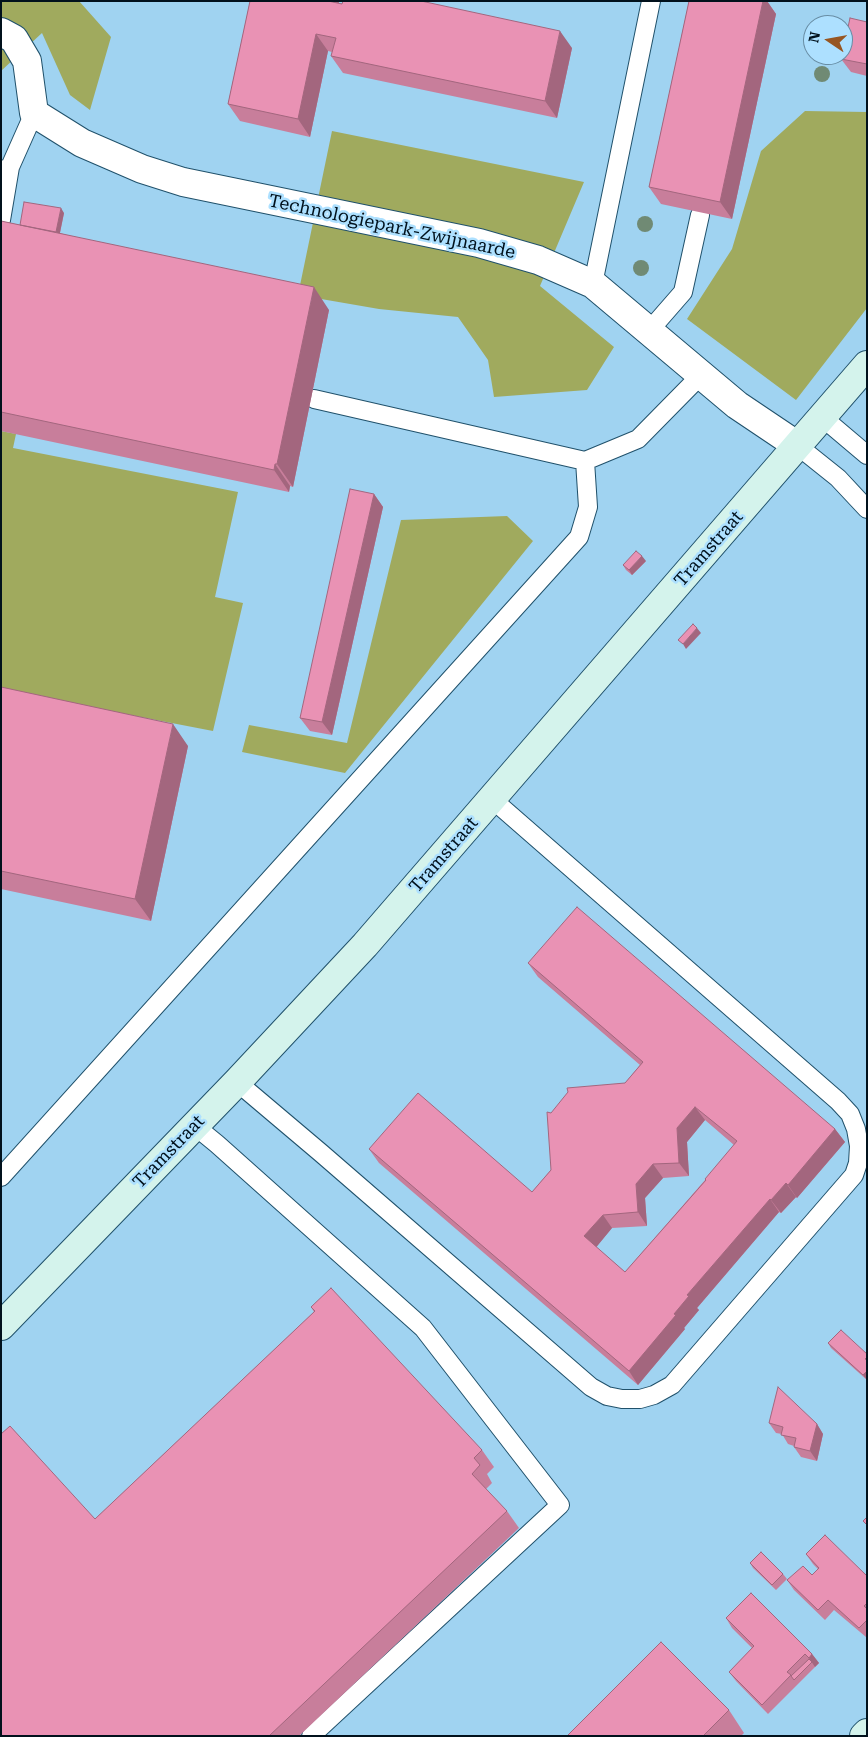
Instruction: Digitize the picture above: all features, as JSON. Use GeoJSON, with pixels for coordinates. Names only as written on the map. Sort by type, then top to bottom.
{"type":"FeatureCollection","features":[{"type":"Feature","properties":{"kind":"main road","name":"Tramstraat"},"geometry":{"type":"LineString","coordinates":[[1,1326],[195,1126],[365,945],[867,365]]}},
{"type":"Feature","properties":{"kind":"main road"},"geometry":{"type":"LineString","coordinates":[[864,1736],[867,1733]]}},
{"type":"Feature","properties":{"kind":"street"},"geometry":{"type":"LineString","coordinates":[[1,32],[14,39],[27,61],[34,113]]}},
{"type":"Feature","properties":{"kind":"street","name":"Technologiepark-Zwijnaarde"},"geometry":{"type":"LineString","coordinates":[[34,113],[82,143],[142,169],[183,182],[479,243],[538,260],[593,284],[737,406],[798,446]]}},
{"type":"Feature","properties":{"kind":"lane"},"geometry":{"type":"LineString","coordinates":[[593,284],[651,1]]}},
{"type":"Feature","properties":{"kind":"lane"},"geometry":{"type":"LineString","coordinates":[[1,220],[6,169],[34,113]]}},
{"type":"Feature","properties":{"kind":"lane"},"geometry":{"type":"LineString","coordinates":[[648,331],[683,292],[700,215]]}},
{"type":"Feature","properties":{"kind":"lane"},"geometry":{"type":"LineString","coordinates":[[314,399],[585,461],[638,439],[701,375]]}},
{"type":"Feature","properties":{"kind":"lane"},"geometry":{"type":"LineString","coordinates":[[822,417],[867,455]]}},
{"type":"Feature","properties":{"kind":"lane"},"geometry":{"type":"LineString","coordinates":[[798,446],[838,478],[867,509]]}},
{"type":"Feature","properties":{"kind":"lane"},"geometry":{"type":"LineString","coordinates":[[1,1177],[579,537],[588,507],[585,461]]}},
{"type":"Feature","properties":{"kind":"lane"},"geometry":{"type":"LineString","coordinates":[[237,1082],[322,1153],[591,1387],[607,1396],[622,1399],[640,1399],[654,1395],[672,1385],[854,1175],[858,1163],[859,1146],[856,1129],[850,1114],[838,1101],[492,799]]}},
{"type":"Feature","properties":{"kind":"lane"},"geometry":{"type":"LineString","coordinates":[[195,1126],[218,1144],[422,1328],[560,1505],[311,1736]]}},
{"type":"Feature","properties":{"kind":"green space"},"geometry":{"type":"Polygon","coordinates":[[[1,1],[79,1],[111,37],[90,110],[70,95],[42,33],[1,71],[1,1]]]}},
{"type":"Feature","properties":{"kind":"green space"},"geometry":{"type":"Polygon","coordinates":[[[805,111],[867,112],[867,308],[796,400],[687,319],[732,249],[761,151],[805,111]]]}},
{"type":"Feature","properties":{"kind":"green space"},"geometry":{"type":"Polygon","coordinates":[[[332,131],[584,182],[540,286],[614,347],[587,390],[494,397],[488,360],[458,317],[379,309],[298,295],[332,131]]]}},
{"type":"Feature","properties":{"kind":"green space"},"geometry":{"type":"Polygon","coordinates":[[[1,431],[16,434],[13,448],[238,492],[215,597],[243,603],[213,731],[1,690],[1,431]]]}},
{"type":"Feature","properties":{"kind":"green space"},"geometry":{"type":"Polygon","coordinates":[[[507,516],[533,541],[345,773],[242,752],[249,725],[347,743],[401,520],[507,516]]]}},
{"type":"Feature","properties":{"kind":"building"},"geometry":{"type":"Polygon","coordinates":[[[250,1],[328,1],[342,4],[343,1],[421,1],[560,31],[545,101],[331,56],[336,38],[316,34],[298,119],[228,104],[250,1]]]}},
{"type":"Feature","properties":{"kind":"building"},"geometry":{"type":"Polygon","coordinates":[[[689,1],[763,1],[720,202],[649,187],[689,1]]]}},
{"type":"Feature","properties":{"kind":"building"},"geometry":{"type":"Polygon","coordinates":[[[853,19],[867,22],[867,64],[853,61],[853,19]]]}},
{"type":"Feature","properties":{"kind":"building"},"geometry":{"type":"Polygon","coordinates":[[[24,202],[61,208],[56,232],[20,225],[24,202]]]}},
{"type":"Feature","properties":{"kind":"building"},"geometry":{"type":"Polygon","coordinates":[[[1,221],[314,287],[277,464],[275,464],[274,470],[1,412],[1,221]]]}},
{"type":"Feature","properties":{"kind":"building"},"geometry":{"type":"Polygon","coordinates":[[[350,489],[374,494],[322,722],[300,718],[350,489]]]}},
{"type":"Feature","properties":{"kind":"building"},"geometry":{"type":"Polygon","coordinates":[[[636,551],[642,556],[629,570],[623,565],[636,551]]]}},
{"type":"Feature","properties":{"kind":"building"},"geometry":{"type":"Polygon","coordinates":[[[693,624],[697,628],[683,644],[678,640],[693,624]]]}},
{"type":"Feature","properties":{"kind":"building"},"geometry":{"type":"Polygon","coordinates":[[[1,687],[173,724],[135,899],[1,871],[1,687]]]}},
{"type":"Feature","properties":{"kind":"building"},"geometry":{"type":"Polygon","coordinates":[[[577,907],[835,1129],[788,1185],[786,1183],[770,1199],[687,1295],[689,1296],[674,1314],[676,1315],[629,1371],[369,1149],[418,1093],[532,1192],[551,1170],[547,1112],[551,1113],[568,1092],[567,1088],[625,1083],[643,1062],[528,963],[577,907]],[[695,1107],[677,1128],[679,1163],[653,1164],[636,1184],[638,1212],[603,1215],[584,1236],[625,1272],[706,1180],[737,1141],[695,1107]]]}},
{"type":"Feature","properties":{"kind":"building"},"geometry":{"type":"Polygon","coordinates":[[[331,1288],[482,1450],[474,1458],[480,1465],[472,1474],[507,1511],[269,1736],[1,1736],[1,1434],[10,1426],[95,1519],[315,1311],[311,1307],[331,1288]]]}},
{"type":"Feature","properties":{"kind":"building"},"geometry":{"type":"Polygon","coordinates":[[[841,1330],[867,1354],[865,1359],[867,1360],[867,1371],[863,1375],[828,1343],[841,1330]]]}},
{"type":"Feature","properties":{"kind":"building"},"geometry":{"type":"Polygon","coordinates":[[[778,1387],[817,1424],[810,1451],[794,1447],[796,1438],[781,1435],[783,1427],[769,1423],[778,1387]]]}},
{"type":"Feature","properties":{"kind":"building"},"geometry":{"type":"Polygon","coordinates":[[[867,1517],[867,1525],[863,1521],[867,1517]]]}},
{"type":"Feature","properties":{"kind":"building"},"geometry":{"type":"Polygon","coordinates":[[[825,1535],[867,1576],[867,1603],[864,1606],[867,1609],[867,1620],[859,1628],[828,1600],[818,1610],[787,1580],[803,1566],[812,1575],[819,1568],[806,1554],[825,1535]]]}},
{"type":"Feature","properties":{"kind":"building"},"geometry":{"type":"Polygon","coordinates":[[[761,1552],[783,1574],[772,1585],[750,1563],[761,1552]]]}},
{"type":"Feature","properties":{"kind":"building"},"geometry":{"type":"Polygon","coordinates":[[[751,1593],[812,1654],[809,1658],[805,1654],[787,1672],[791,1675],[762,1705],[729,1672],[754,1646],[726,1618],[751,1593]]]}},
{"type":"Feature","properties":{"kind":"building"},"geometry":{"type":"Polygon","coordinates":[[[661,1642],[729,1710],[703,1736],[567,1736],[661,1642]]]}},
{"type":"Feature","properties":{"kind":"building"},"geometry":{"type":"Polygon","coordinates":[[[809,1659],[812,1662],[794,1680],[791,1676],[809,1659]]]}}]}
